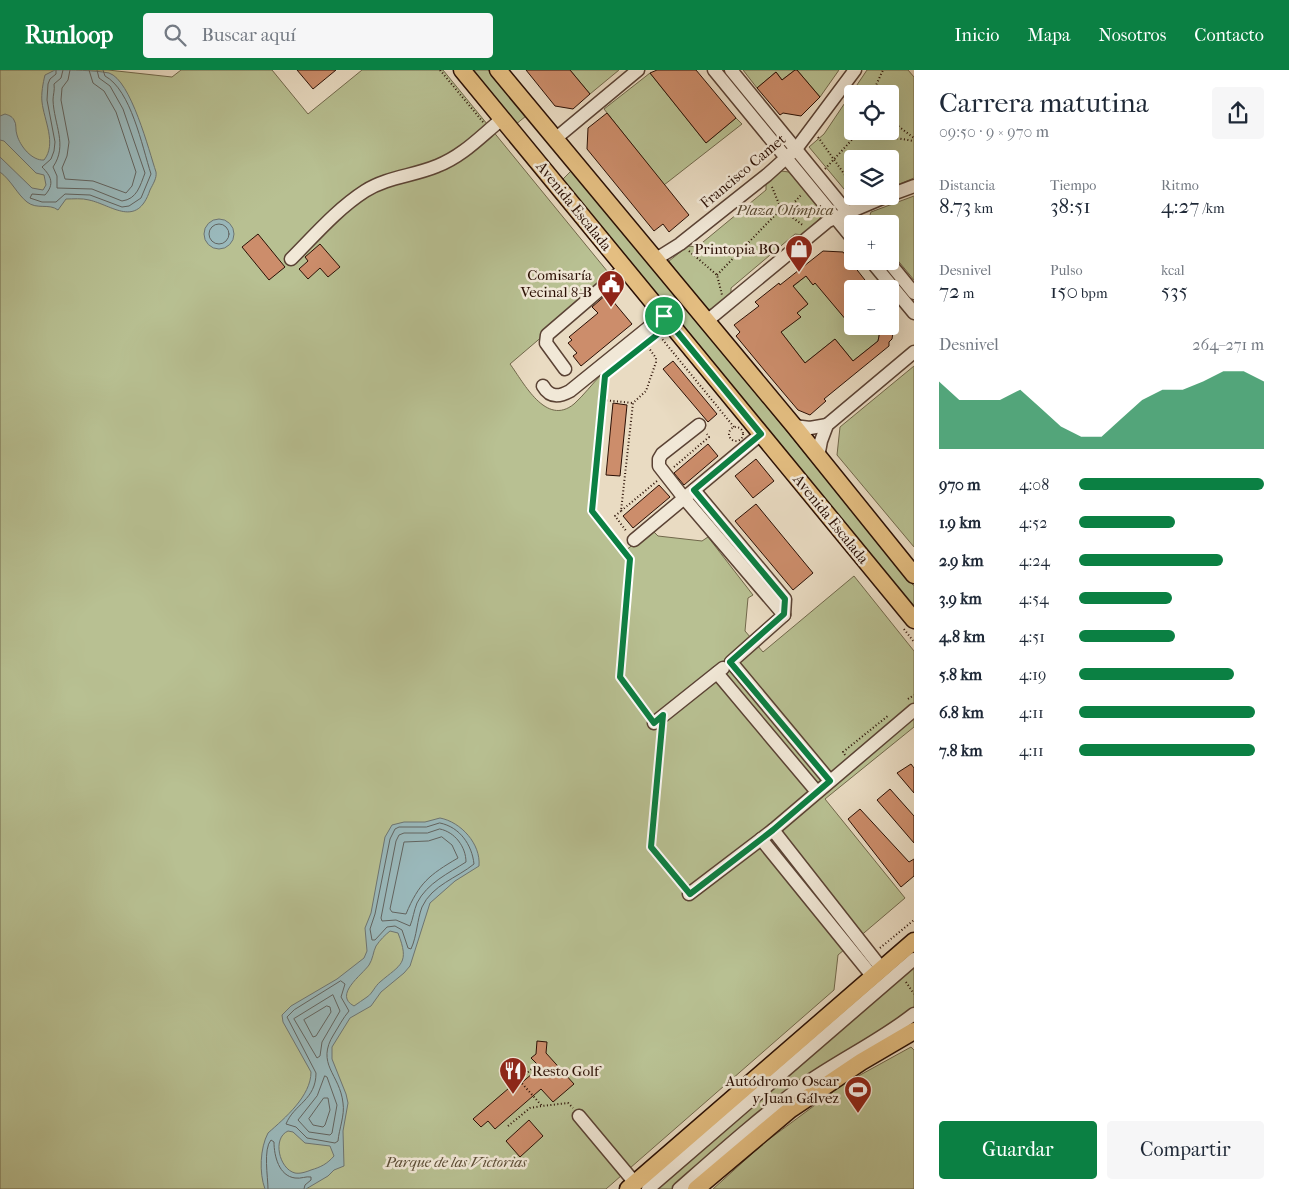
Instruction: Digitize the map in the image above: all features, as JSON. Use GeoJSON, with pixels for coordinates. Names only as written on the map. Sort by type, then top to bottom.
{"type":"FeatureCollection","features":[{"type":"Feature","properties":{"kind":"main road","name":"Avenida Escalada"},"geometry":{"type":"LineString","coordinates":[[462,70],[496,124],[519,139],[625,268],[658,325],[761,434],[914,620]]}},
{"type":"Feature","properties":{"kind":"main road","name":"Avenida Escalada"},"geometry":{"type":"LineString","coordinates":[[498,70],[794,426],[914,575]]}},
{"type":"Feature","properties":{"kind":"main road"},"geometry":{"type":"LineString","coordinates":[[519,139],[520,131],[527,125],[550,132]]}},
{"type":"Feature","properties":{"kind":"main road"},"geometry":{"type":"LineString","coordinates":[[542,166],[557,171],[566,169],[570,158]]}},
{"type":"Feature","properties":{"kind":"main road"},"geometry":{"type":"LineString","coordinates":[[637,1187],[914,941]]}},
{"type":"Feature","properties":{"kind":"main road"},"geometry":{"type":"LineString","coordinates":[[696,1189],[791,1109],[906,1029]]}},
{"type":"Feature","properties":{"kind":"street"},"geometry":{"type":"LineString","coordinates":[[550,132],[638,70]]}},
{"type":"Feature","properties":{"kind":"street"},"geometry":{"type":"LineString","coordinates":[[714,70],[791,154],[819,176],[850,215]]}},
{"type":"Feature","properties":{"kind":"street"},"geometry":{"type":"LineString","coordinates":[[731,70],[791,154],[809,185],[844,228]]}},
{"type":"Feature","properties":{"kind":"street","name":"Francisco Camet"},"geometry":{"type":"LineString","coordinates":[[656,259],[680,244],[791,154],[812,129],[855,70]]}},
{"type":"Feature","properties":{"kind":"street"},"geometry":{"type":"LineString","coordinates":[[291,259],[349,202],[364,192],[382,182],[437,167],[476,143],[496,124]]}},
{"type":"Feature","properties":{"kind":"street"},"geometry":{"type":"LineString","coordinates":[[899,192],[914,186]]}},
{"type":"Feature","properties":{"kind":"street"},"geometry":{"type":"LineString","coordinates":[[707,321],[813,232],[835,217],[863,205]]}},
{"type":"Feature","properties":{"kind":"street"},"geometry":{"type":"LineString","coordinates":[[566,369],[546,343],[547,335],[625,268]]}},
{"type":"Feature","properties":{"kind":"street"},"geometry":{"type":"LineString","coordinates":[[878,270],[914,313]]}},
{"type":"Feature","properties":{"kind":"street"},"geometry":{"type":"LineString","coordinates":[[895,270],[914,293]]}},
{"type":"Feature","properties":{"kind":"street"},"geometry":{"type":"LineString","coordinates":[[543,386],[547,393],[562,396],[658,325]]}},
{"type":"Feature","properties":{"kind":"street"},"geometry":{"type":"LineString","coordinates":[[818,457],[821,440],[827,425],[914,352]]}},
{"type":"Feature","properties":{"kind":"street"},"geometry":{"type":"LineString","coordinates":[[698,425],[662,454],[658,466],[784,614]]}},
{"type":"Feature","properties":{"kind":"street"},"geometry":{"type":"LineString","coordinates":[[794,426],[810,428],[827,425]]}},
{"type":"Feature","properties":{"kind":"street"},"geometry":{"type":"LineString","coordinates":[[634,540],[761,434]]}},
{"type":"Feature","properties":{"kind":"street"},"geometry":{"type":"LineString","coordinates":[[659,719],[717,673],[784,614],[785,599],[694,490]]}},
{"type":"Feature","properties":{"kind":"street"},"geometry":{"type":"LineString","coordinates":[[730,662],[830,781]]}},
{"type":"Feature","properties":{"kind":"street"},"geometry":{"type":"LineString","coordinates":[[717,673],[817,792]]}},
{"type":"Feature","properties":{"kind":"street"},"geometry":{"type":"LineString","coordinates":[[690,894],[773,830],[914,710]]}},
{"type":"Feature","properties":{"kind":"street"},"geometry":{"type":"LineString","coordinates":[[773,830],[878,973]]}},
{"type":"Feature","properties":{"kind":"street"},"geometry":{"type":"LineString","coordinates":[[761,839],[878,973]]}},
{"type":"Feature","properties":{"kind":"street"},"geometry":{"type":"LineString","coordinates":[[579,1116],[637,1187],[914,959]]}},
{"type":"Feature","properties":{"kind":"street"},"geometry":{"type":"LineString","coordinates":[[906,1029],[914,1014]]}},
{"type":"Feature","properties":{"kind":"street"},"geometry":{"type":"LineString","coordinates":[[678,1189],[782,1102],[844,1059],[906,1029],[914,1021]]}},
{"type":"Feature","properties":{"kind":"path"},"geometry":{"type":"LineString","coordinates":[[440,70],[496,124]]}},
{"type":"Feature","properties":{"kind":"path"},"geometry":{"type":"LineString","coordinates":[[876,85],[883,70]]}},
{"type":"Feature","properties":{"kind":"path"},"geometry":{"type":"LineString","coordinates":[[899,127],[914,139]]}},
{"type":"Feature","properties":{"kind":"path"},"geometry":{"type":"LineString","coordinates":[[812,129],[844,174]]}},
{"type":"Feature","properties":{"kind":"path"},"geometry":{"type":"LineString","coordinates":[[899,137],[914,139]]}},
{"type":"Feature","properties":{"kind":"path"},"geometry":{"type":"LineString","coordinates":[[819,176],[853,140]]}},
{"type":"Feature","properties":{"kind":"path"},"geometry":{"type":"LineString","coordinates":[[767,175],[781,209],[813,232]]}},
{"type":"Feature","properties":{"kind":"path"},"geometry":{"type":"LineString","coordinates":[[718,275],[781,209],[791,206],[809,185]]}},
{"type":"Feature","properties":{"kind":"path"},"geometry":{"type":"LineString","coordinates":[[680,244],[718,275],[725,307]]}},
{"type":"Feature","properties":{"kind":"path"},"geometry":{"type":"LineString","coordinates":[[621,511],[633,403],[646,391],[656,362],[656,358],[646,344],[658,325],[734,427],[741,429],[743,433],[737,441],[730,439],[728,435],[734,427]]}},
{"type":"Feature","properties":{"kind":"path"},"geometry":{"type":"LineString","coordinates":[[605,376],[592,511],[630,559],[620,677],[659,719],[651,847],[690,894]]}},
{"type":"Feature","properties":{"kind":"path"},"geometry":{"type":"LineString","coordinates":[[603,400],[633,403]]}},
{"type":"Feature","properties":{"kind":"path"},"geometry":{"type":"LineString","coordinates":[[634,540],[615,516],[709,437],[698,425]]}},
{"type":"Feature","properties":{"kind":"path"},"geometry":{"type":"LineString","coordinates":[[879,948],[914,920]]}},
{"type":"Feature","properties":{"kind":"path"},"geometry":{"type":"LineString","coordinates":[[898,972],[914,994]]}},
{"type":"Feature","properties":{"kind":"path"},"geometry":{"type":"LineString","coordinates":[[534,1067],[519,1080],[542,1106]]}},
{"type":"Feature","properties":{"kind":"path"},"geometry":{"type":"LineString","coordinates":[[508,1126],[530,1108],[542,1106],[568,1103],[579,1116]]}},
{"type":"Feature","properties":{"kind":"green space","name":"Parque de las Victorias"},"geometry":{"type":"Polygon","coordinates":[[[0,70],[108,70],[172,77],[181,70],[272,70],[308,114],[362,70],[443,70],[612,277],[510,364],[537,400],[554,410],[564,410],[574,404],[601,375],[588,513],[621,554],[652,530],[658,536],[702,541],[708,537],[753,595],[748,598],[745,631],[763,652],[854,576],[914,651],[914,727],[825,799],[905,898],[838,955],[834,990],[606,1189],[0,1189],[0,70]]]}},
{"type":"Feature","properties":{"kind":"green space"},"geometry":{"type":"Polygon","coordinates":[[[470,70],[488,70],[526,116],[515,125],[470,70]]]}},
{"type":"Feature","properties":{"kind":"green space"},"geometry":{"type":"Polygon","coordinates":[[[570,70],[619,70],[590,94],[570,70]]]}},
{"type":"Feature","properties":{"kind":"green space"},"geometry":{"type":"Polygon","coordinates":[[[743,70],[795,70],[782,80],[776,72],[757,88],[743,70]]]}},
{"type":"Feature","properties":{"kind":"green space"},"geometry":{"type":"Polygon","coordinates":[[[797,70],[839,70],[820,97],[797,70]]]}},
{"type":"Feature","properties":{"kind":"green space","name":"Plaza Olímpica"},"geometry":{"type":"Polygon","coordinates":[[[867,70],[908,70],[914,77],[914,178],[899,184],[899,150],[844,150],[844,189],[809,147],[824,134],[844,104],[844,140],[899,140],[899,85],[857,85],[867,70]]]}},
{"type":"Feature","properties":{"kind":"green space"},"geometry":{"type":"Polygon","coordinates":[[[650,73],[706,143],[736,118],[742,124],[664,185],[604,109],[650,73]]]}},
{"type":"Feature","properties":{"kind":"green space"},"geometry":{"type":"Polygon","coordinates":[[[572,170],[914,586],[914,608],[561,181],[572,170]]]}},
{"type":"Feature","properties":{"kind":"green space","name":"Plaza Olímpica"},"geometry":{"type":"Polygon","coordinates":[[[781,171],[789,172],[822,211],[822,216],[803,235],[795,234],[731,288],[731,294],[712,309],[705,310],[669,261],[688,246],[697,247],[766,190],[766,183],[781,171]]]}},
{"type":"Feature","properties":{"kind":"green space"},"geometry":{"type":"Polygon","coordinates":[[[914,196],[914,280],[899,262],[899,215],[870,215],[871,212],[890,205],[899,205],[899,202],[914,196]]]}},
{"type":"Feature","properties":{"kind":"green space"},"geometry":{"type":"Polygon","coordinates":[[[825,275],[823,292],[844,316],[844,335],[879,335],[878,341],[853,361],[835,339],[805,363],[781,332],[800,317],[797,313],[808,304],[799,293],[791,300],[785,293],[806,276],[813,285],[825,275]]]}},
{"type":"Feature","properties":{"kind":"green space"},"geometry":{"type":"Polygon","coordinates":[[[914,366],[914,547],[837,455],[840,427],[914,366]]]}},
{"type":"Feature","properties":{"kind":"green space"},"geometry":{"type":"Polygon","coordinates":[[[914,964],[914,1011],[674,1189],[654,1189],[914,964]]]}},
{"type":"Feature","properties":{"kind":"green space","name":"Autódromo Oscar y Juan Gálvez"},"geometry":{"type":"Polygon","coordinates":[[[911,1047],[914,1050],[914,1189],[713,1189],[764,1143],[842,1085],[911,1047]]]}},
{"type":"Feature","properties":{"kind":"water"},"geometry":{"type":"Polygon","coordinates":[[[55,70],[109,73],[117,78],[125,88],[144,133],[156,172],[145,202],[138,209],[131,212],[123,212],[89,200],[80,199],[66,199],[58,210],[51,207],[35,206],[23,199],[0,172],[0,157],[32,188],[43,190],[46,185],[44,175],[36,173],[4,141],[0,140],[0,116],[5,114],[12,118],[15,122],[16,133],[24,148],[35,158],[44,160],[48,154],[50,139],[42,102],[42,88],[45,75],[55,70]]]}},
{"type":"Feature","properties":{"kind":"water"},"geometry":{"type":"Polygon","coordinates":[[[219,219],[230,223],[234,234],[230,245],[219,249],[208,245],[204,234],[208,223],[219,219]]]}},
{"type":"Feature","properties":{"kind":"water"},"geometry":{"type":"Polygon","coordinates":[[[440,818],[448,820],[462,829],[477,850],[479,866],[455,881],[430,903],[410,966],[381,992],[371,1006],[350,1018],[332,1047],[332,1059],[348,1103],[343,1131],[344,1166],[334,1170],[328,1176],[306,1189],[265,1189],[261,1161],[265,1139],[268,1133],[302,1098],[307,1090],[311,1072],[283,1022],[282,1015],[291,1006],[337,979],[364,958],[367,951],[365,928],[371,913],[385,837],[392,825],[404,822],[425,822],[440,818]],[[390,931],[375,948],[369,965],[348,991],[346,996],[348,1001],[354,1006],[369,996],[378,984],[398,967],[401,962],[403,957],[402,943],[398,933],[390,931]],[[288,1131],[280,1140],[279,1146],[282,1160],[289,1170],[301,1173],[318,1168],[334,1156],[330,1146],[305,1143],[293,1132],[288,1131]]]}},
{"type":"Feature","properties":{"kind":"building"},"geometry":{"type":"Polygon","coordinates":[[[297,70],[336,70],[313,89],[297,70]]]}},
{"type":"Feature","properties":{"kind":"building"},"geometry":{"type":"Polygon","coordinates":[[[526,70],[570,70],[590,94],[573,109],[555,106],[526,70]]]}},
{"type":"Feature","properties":{"kind":"building"},"geometry":{"type":"Polygon","coordinates":[[[657,70],[696,70],[736,118],[706,143],[650,73],[657,70]]]}},
{"type":"Feature","properties":{"kind":"building"},"geometry":{"type":"Polygon","coordinates":[[[795,70],[820,97],[801,116],[783,113],[780,115],[757,88],[776,72],[782,80],[795,70]]]}},
{"type":"Feature","properties":{"kind":"building"},"geometry":{"type":"Polygon","coordinates":[[[607,113],[689,215],[669,232],[663,224],[654,231],[587,149],[588,128],[607,113]]]}},
{"type":"Feature","properties":{"kind":"building"},"geometry":{"type":"Polygon","coordinates":[[[258,234],[285,267],[269,280],[242,247],[258,234]]]}},
{"type":"Feature","properties":{"kind":"building"},"geometry":{"type":"Polygon","coordinates":[[[320,244],[340,267],[328,277],[320,268],[308,279],[299,269],[308,261],[305,257],[320,244]]]}},
{"type":"Feature","properties":{"kind":"building"},"geometry":{"type":"Polygon","coordinates":[[[823,251],[843,252],[844,270],[857,270],[865,280],[844,280],[844,317],[815,283],[813,285],[806,276],[793,286],[808,304],[797,313],[801,317],[781,332],[805,363],[835,339],[853,361],[878,341],[879,335],[893,335],[889,346],[824,399],[826,401],[810,415],[798,410],[736,336],[740,332],[734,325],[759,306],[755,302],[779,283],[780,285],[823,251]]]}},
{"type":"Feature","properties":{"kind":"building"},"geometry":{"type":"Polygon","coordinates":[[[607,294],[632,324],[581,366],[573,356],[577,353],[568,343],[572,340],[569,337],[598,313],[592,307],[607,294]]]}},
{"type":"Feature","properties":{"kind":"building"},"geometry":{"type":"Polygon","coordinates":[[[673,361],[717,414],[708,422],[663,369],[673,361]]]}},
{"type":"Feature","properties":{"kind":"building"},"geometry":{"type":"Polygon","coordinates":[[[613,403],[627,405],[620,476],[606,475],[613,403]]]}},
{"type":"Feature","properties":{"kind":"building"},"geometry":{"type":"Polygon","coordinates":[[[708,444],[718,456],[684,485],[674,473],[708,444]]]}},
{"type":"Feature","properties":{"kind":"building"},"geometry":{"type":"Polygon","coordinates":[[[756,459],[774,481],[753,498],[735,476],[756,459]]]}},
{"type":"Feature","properties":{"kind":"building"},"geometry":{"type":"Polygon","coordinates":[[[659,485],[670,497],[633,528],[623,516],[659,485]]]}},
{"type":"Feature","properties":{"kind":"building"},"geometry":{"type":"Polygon","coordinates":[[[756,504],[813,573],[793,590],[735,521],[756,504]]]}},
{"type":"Feature","properties":{"kind":"building"},"geometry":{"type":"Polygon","coordinates":[[[911,764],[914,768],[914,793],[897,773],[911,764]]]}},
{"type":"Feature","properties":{"kind":"building"},"geometry":{"type":"Polygon","coordinates":[[[890,789],[914,816],[914,843],[877,800],[890,789]]]}},
{"type":"Feature","properties":{"kind":"building"},"geometry":{"type":"Polygon","coordinates":[[[860,809],[909,862],[914,859],[914,876],[901,887],[848,819],[860,809]]]}},
{"type":"Feature","properties":{"kind":"building"},"geometry":{"type":"Polygon","coordinates":[[[537,1041],[547,1042],[546,1053],[574,1084],[553,1102],[541,1089],[495,1129],[488,1121],[481,1127],[473,1119],[516,1082],[519,1085],[540,1067],[531,1058],[536,1054],[537,1041]]]}},
{"type":"Feature","properties":{"kind":"building"},"geometry":{"type":"Polygon","coordinates":[[[529,1120],[543,1136],[520,1157],[506,1141],[529,1120]]]}},
{"type":"Feature","properties":{"kind":"place","name":"Printopia BO"},"geometry":{"type":"Point","coordinates":[799,273]}},
{"type":"Feature","properties":{"kind":"place","name":"Comisaría Vecinal 8-B"},"geometry":{"type":"Point","coordinates":[611,308]}},
{"type":"Feature","properties":{"kind":"place","name":"Resto Golf"},"geometry":{"type":"Point","coordinates":[513,1095]}},
{"type":"Feature","properties":{"kind":"place","name":"Autódromo Oscar y Juan Gálvez"},"geometry":{"type":"Point","coordinates":[858,1114]}},
{"type":"Feature","properties":{"kind":"route"},"geometry":{"type":"LineString","coordinates":[[664,316],[761,434],[694,490],[785,599],[784,614],[730,662],[830,781],[773,830],[690,894],[651,847],[663,715],[654,723],[620,677],[630,559],[592,511],[605,376],[658,334],[651,326],[664,316]]}}]}
